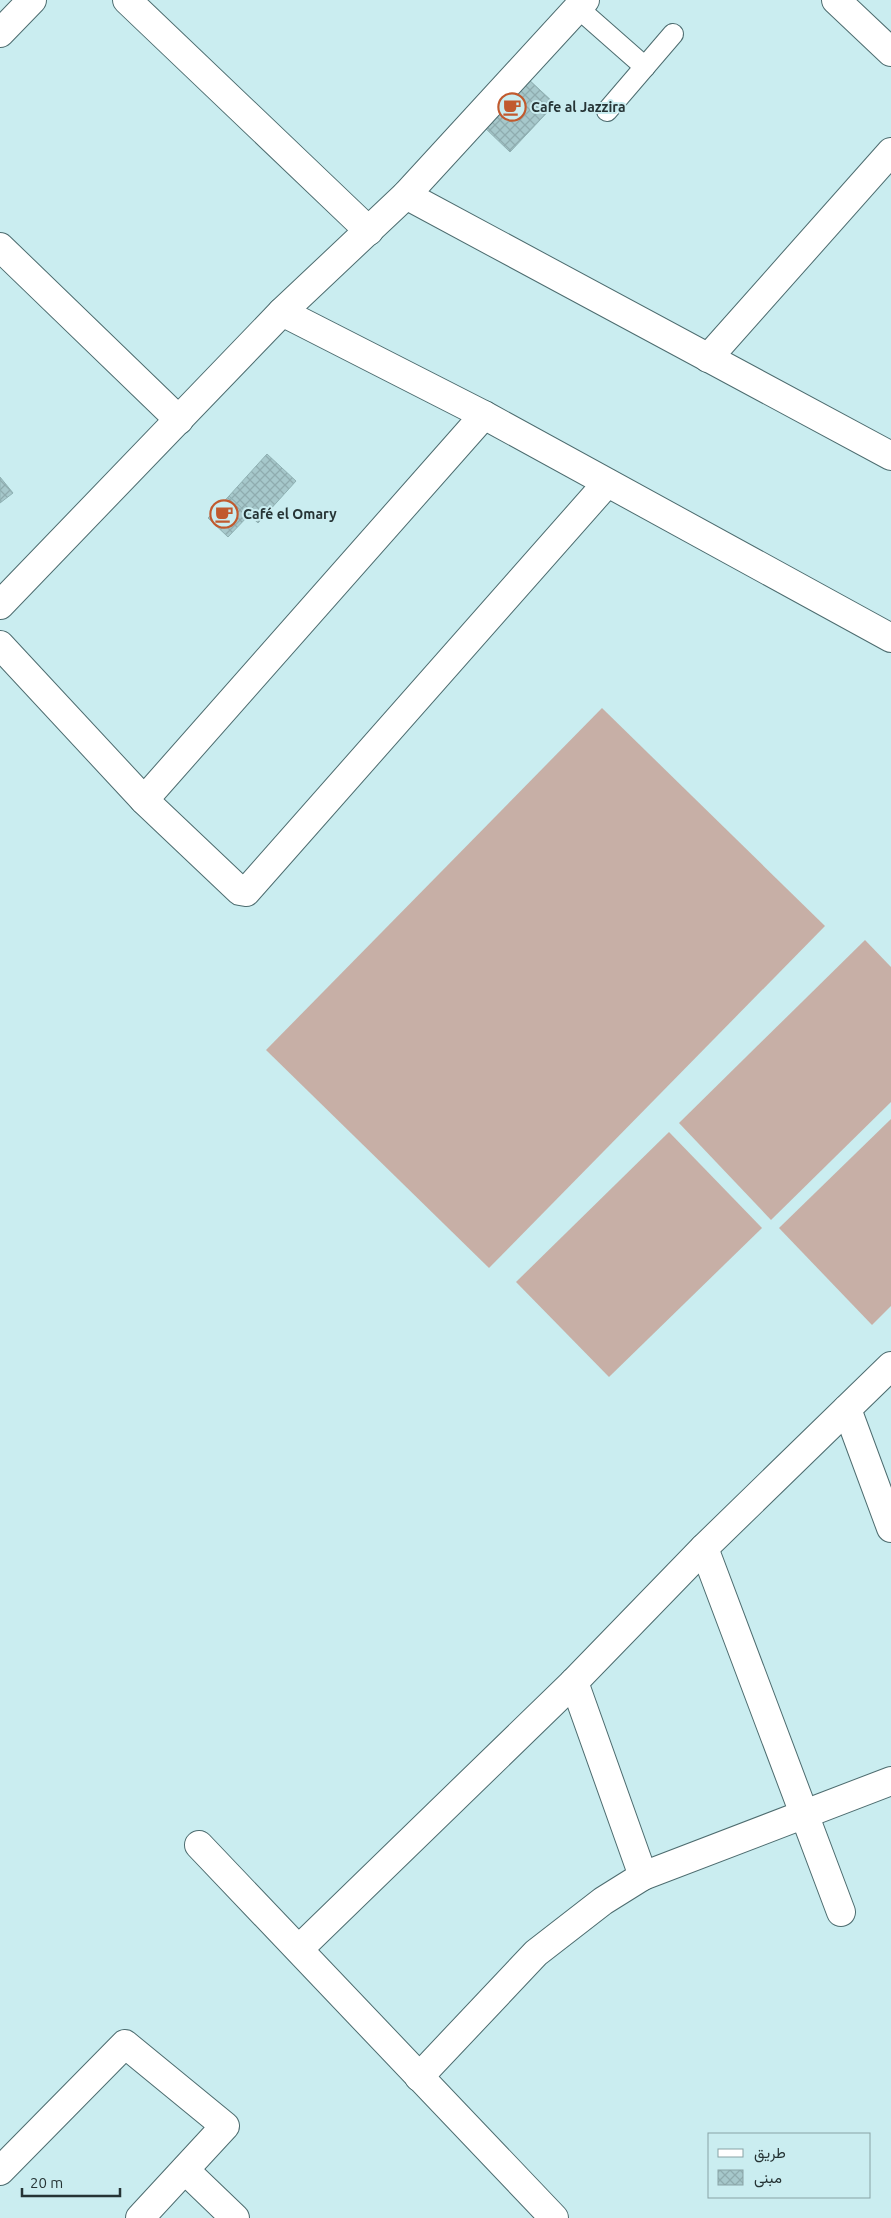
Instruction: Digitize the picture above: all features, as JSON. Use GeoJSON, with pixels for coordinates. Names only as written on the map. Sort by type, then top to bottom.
{"type":"FeatureCollection","features":[{"type":"Feature","properties":{"kind":"street"},"geometry":{"type":"LineString","coordinates":[[0,33],[32,0]]}},
{"type":"Feature","properties":{"kind":"street"},"geometry":{"type":"LineString","coordinates":[[127,0],[370,232]]}},
{"type":"Feature","properties":{"kind":"street"},"geometry":{"type":"LineString","coordinates":[[836,0],[891,52]]}},
{"type":"Feature","properties":{"kind":"street"},"geometry":{"type":"LineString","coordinates":[[0,605],[282,312],[370,232],[582,4]]}},
{"type":"Feature","properties":{"kind":"street"},"geometry":{"type":"LineString","coordinates":[[708,358],[891,152]]}},
{"type":"Feature","properties":{"kind":"street"},"geometry":{"type":"LineString","coordinates":[[406,194],[891,456]]}},
{"type":"Feature","properties":{"kind":"street"},"geometry":{"type":"LineString","coordinates":[[0,247],[179,420]]}},
{"type":"Feature","properties":{"kind":"street"},"geometry":{"type":"LineString","coordinates":[[282,312],[484,415],[891,638]]}},
{"type":"Feature","properties":{"kind":"street"},"geometry":{"type":"LineString","coordinates":[[144,800],[484,415]]}},
{"type":"Feature","properties":{"kind":"street"},"geometry":{"type":"LineString","coordinates":[[0,645],[144,800],[240,891],[246,892],[607,482]]}},
{"type":"Feature","properties":{"kind":"street"},"geometry":{"type":"LineString","coordinates":[[299,1949],[574,1682],[704,1548],[891,1366]]}},
{"type":"Feature","properties":{"kind":"street"},"geometry":{"type":"LineString","coordinates":[[847,1409],[891,1528]]}},
{"type":"Feature","properties":{"kind":"street"},"geometry":{"type":"LineString","coordinates":[[704,1548],[841,1912]]}},
{"type":"Feature","properties":{"kind":"street"},"geometry":{"type":"LineString","coordinates":[[574,1682],[643,1876]]}},
{"type":"Feature","properties":{"kind":"street"},"geometry":{"type":"LineString","coordinates":[[419,2077],[536,1953],[603,1901],[643,1876],[891,1781]]}},
{"type":"Feature","properties":{"kind":"street"},"geometry":{"type":"LineString","coordinates":[[199,1845],[554,2218]]}},
{"type":"Feature","properties":{"kind":"street"},"geometry":{"type":"LineString","coordinates":[[0,2171],[125,2044],[223,2123],[224,2126],[140,2218]]}},
{"type":"Feature","properties":{"kind":"street"},"geometry":{"type":"LineString","coordinates":[[185,2170],[235,2218]]}},
{"type":"Feature","properties":{"kind":"lane"},"geometry":{"type":"LineString","coordinates":[[582,4],[645,67]]}},
{"type":"Feature","properties":{"kind":"lane"},"geometry":{"type":"LineString","coordinates":[[607,110],[673,34]]}},
{"type":"Feature","properties":{"kind":"shaded area"},"geometry":{"type":"Polygon","coordinates":[[[602,708],[825,926],[489,1268],[266,1050],[602,708]]]}},
{"type":"Feature","properties":{"kind":"shaded area"},"geometry":{"type":"Polygon","coordinates":[[[865,940],[891,967],[891,1102],[771,1220],[679,1123],[865,940]]]}},
{"type":"Feature","properties":{"kind":"shaded area"},"geometry":{"type":"Polygon","coordinates":[[[891,1119],[891,1306],[872,1325],[779,1228],[891,1119]]]}},
{"type":"Feature","properties":{"kind":"shaded area"},"geometry":{"type":"Polygon","coordinates":[[[669,1132],[762,1228],[609,1377],[516,1282],[669,1132]]]}},
{"type":"Feature","properties":{"kind":"building"},"geometry":{"type":"Polygon","coordinates":[[[526,77],[555,104],[510,152],[482,125],[526,77]]]}},
{"type":"Feature","properties":{"kind":"building"},"geometry":{"type":"Polygon","coordinates":[[[267,454],[296,481],[258,523],[229,496],[267,454]]]}},
{"type":"Feature","properties":{"kind":"building"},"geometry":{"type":"Polygon","coordinates":[[[0,477],[13,493],[0,503],[0,477]]]}},
{"type":"Feature","properties":{"kind":"building"},"geometry":{"type":"Polygon","coordinates":[[[229,496],[249,515],[228,537],[208,518],[229,496]]]}},
{"type":"Feature","properties":{"kind":"place","name":"Cafe al Jazzira"},"geometry":{"type":"Point","coordinates":[512,107]}},
{"type":"Feature","properties":{"kind":"place","name":"Café el Omary"},"geometry":{"type":"Point","coordinates":[224,514]}}]}
